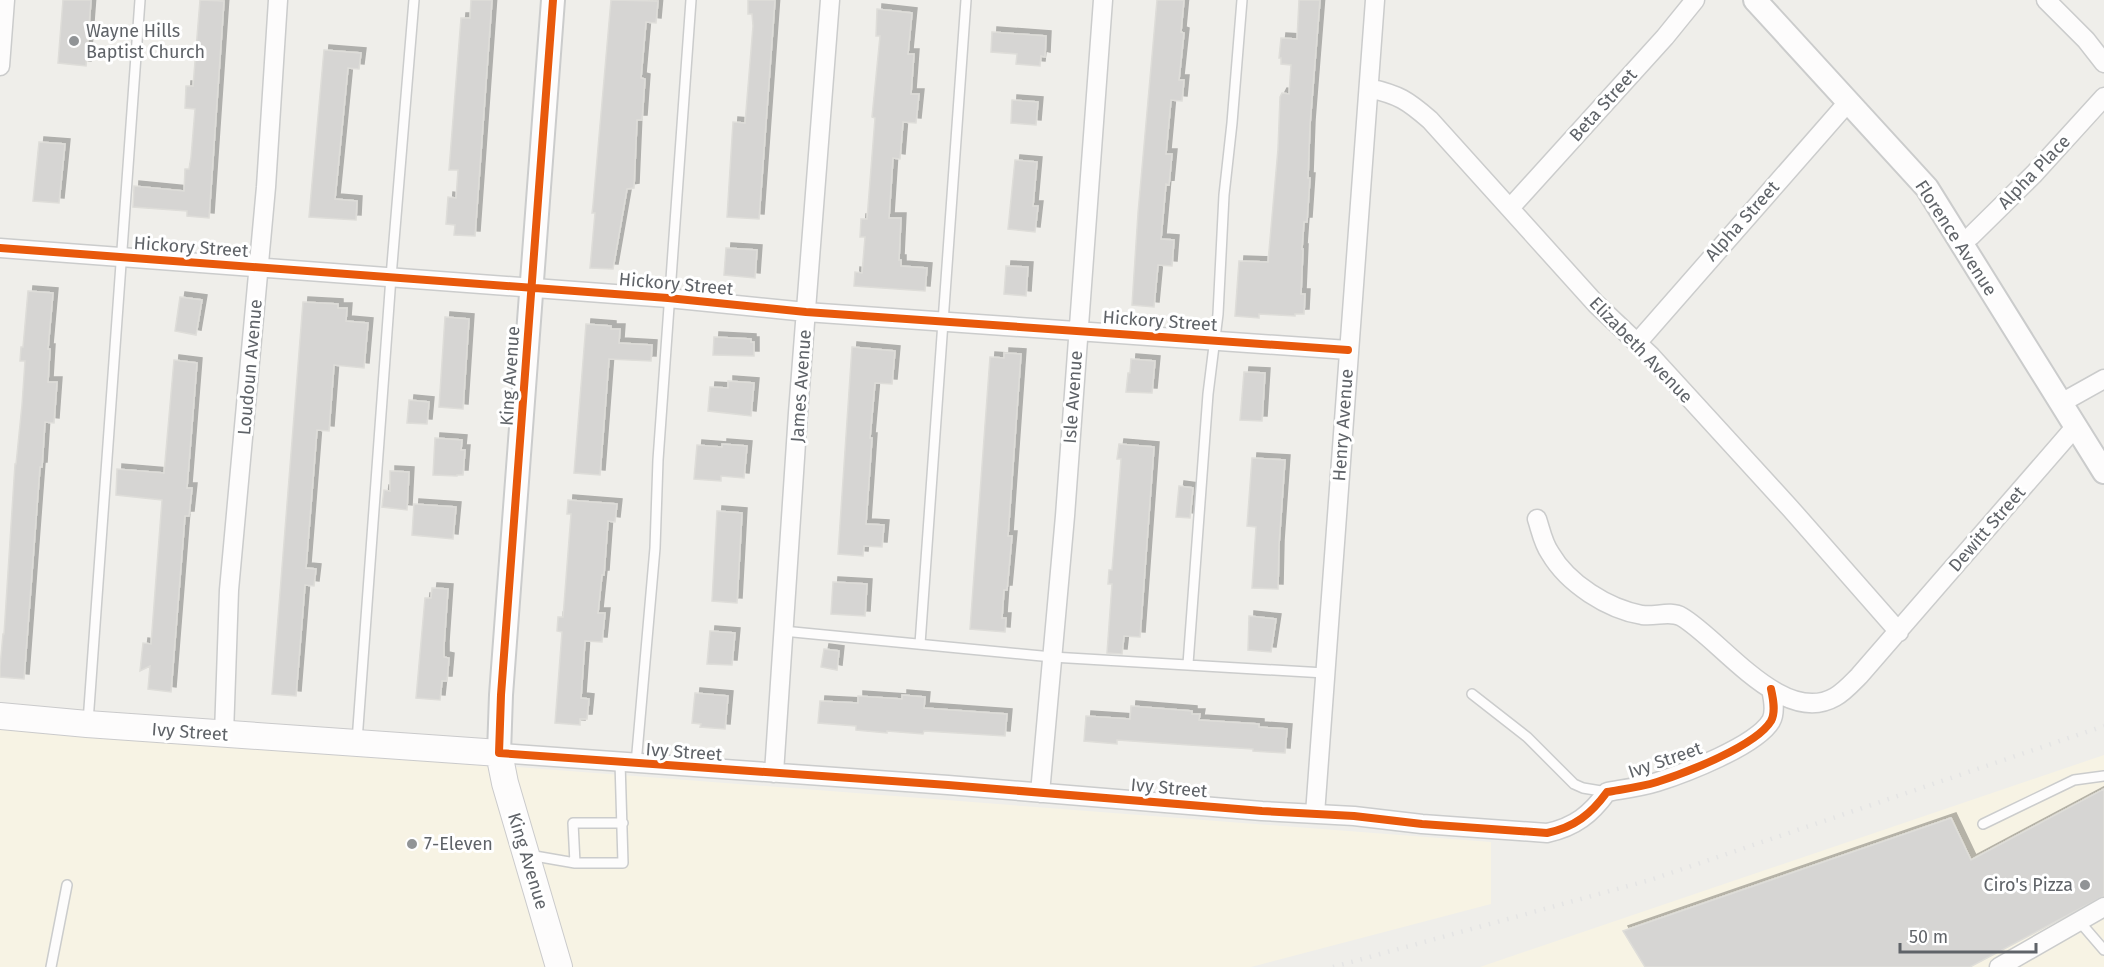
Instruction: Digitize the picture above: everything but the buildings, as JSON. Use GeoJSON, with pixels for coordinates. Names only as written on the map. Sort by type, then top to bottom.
{"type":"FeatureCollection","features":[{"type":"Feature","properties":{"kind":"main road","name":"Ivy Street"},"geometry":{"type":"LineString","coordinates":[[0,716],[499,753]]}},
{"type":"Feature","properties":{"kind":"main road","name":"King Avenue"},"geometry":{"type":"LineString","coordinates":[[499,753],[505,783],[560,967]]}},
{"type":"Feature","properties":{"kind":"street"},"geometry":{"type":"LineString","coordinates":[[0,66],[5,0]]}},
{"type":"Feature","properties":{"kind":"street","name":"Loudoun Avenue"},"geometry":{"type":"LineString","coordinates":[[224,734],[230,591],[259,267],[278,0]]}},
{"type":"Feature","properties":{"kind":"street","name":"King Avenue"},"geometry":{"type":"LineString","coordinates":[[499,753],[501,695],[553,0]]}},
{"type":"Feature","properties":{"kind":"street","name":"James Avenue"},"geometry":{"type":"LineString","coordinates":[[774,773],[830,0]]}},
{"type":"Feature","properties":{"kind":"street","name":"Isle Avenue"},"geometry":{"type":"LineString","coordinates":[[1040,793],[1065,516],[1103,0]]}},
{"type":"Feature","properties":{"kind":"street","name":"Henry Avenue"},"geometry":{"type":"LineString","coordinates":[[1315,814],[1375,0]]}},
{"type":"Feature","properties":{"kind":"street","name":"Beta Street"},"geometry":{"type":"LineString","coordinates":[[1510,208],[1665,37],[1695,0]]}},
{"type":"Feature","properties":{"kind":"street","name":"Florence Avenue"},"geometry":{"type":"LineString","coordinates":[[1755,0],[1926,188],[2104,472]]}},
{"type":"Feature","properties":{"kind":"street"},"geometry":{"type":"LineString","coordinates":[[2046,0],[2086,40],[2104,63]]}},
{"type":"Feature","properties":{"kind":"street","name":"Elizabeth Avenue"},"geometry":{"type":"LineString","coordinates":[[1369,88],[1394,94],[1407,101],[1430,120],[1596,304],[1637,343],[1782,499],[1899,632]]}},
{"type":"Feature","properties":{"kind":"street","name":"Alpha Place"},"geometry":{"type":"LineString","coordinates":[[1962,243],[2034,174],[2104,97]]}},
{"type":"Feature","properties":{"kind":"street","name":"Alpha Street"},"geometry":{"type":"LineString","coordinates":[[1637,343],[1849,101]]}},
{"type":"Feature","properties":{"kind":"street","name":"Hickory Street"},"geometry":{"type":"LineString","coordinates":[[0,248],[669,298],[806,312],[1348,350]]}},
{"type":"Feature","properties":{"kind":"street"},"geometry":{"type":"LineString","coordinates":[[2061,403],[2104,379]]}},
{"type":"Feature","properties":{"kind":"street","name":"Dewitt Street"},"geometry":{"type":"LineString","coordinates":[[1899,632],[2076,426]]}},
{"type":"Feature","properties":{"kind":"street"},"geometry":{"type":"LineString","coordinates":[[1537,519],[1551,556],[1580,585],[1604,601],[1628,612],[1649,616],[1671,613],[1679,615],[1694,624],[1754,677],[1790,699],[1805,703],[1820,702],[1835,697],[1859,676],[1899,632]]}},
{"type":"Feature","properties":{"kind":"street","name":"Ivy Street"},"geometry":{"type":"LineString","coordinates":[[499,753],[1354,816],[1422,824],[1547,833],[1562,830],[1579,822],[1594,810],[1607,792],[1658,781],[1716,758],[1750,741],[1763,731],[1772,719],[1771,689]]}},
{"type":"Feature","properties":{"kind":"street"},"geometry":{"type":"LineString","coordinates":[[1999,967],[2104,907]]}},
{"type":"Feature","properties":{"kind":"lane"},"geometry":{"type":"LineString","coordinates":[[87,724],[140,0]]}},
{"type":"Feature","properties":{"kind":"lane"},"geometry":{"type":"LineString","coordinates":[[356,744],[414,0]]}},
{"type":"Feature","properties":{"kind":"lane"},"geometry":{"type":"LineString","coordinates":[[526,855],[575,863],[623,863],[623,823],[628,763],[655,548],[658,460],[691,0]]}},
{"type":"Feature","properties":{"kind":"lane"},"geometry":{"type":"LineString","coordinates":[[920,644],[966,0]]}},
{"type":"Feature","properties":{"kind":"lane"},"geometry":{"type":"LineString","coordinates":[[1188,664],[1208,394],[1218,314],[1224,195],[1242,0]]}},
{"type":"Feature","properties":{"kind":"lane"},"geometry":{"type":"LineString","coordinates":[[783,631],[1052,657],[1325,673]]}},
{"type":"Feature","properties":{"kind":"lane"},"geometry":{"type":"LineString","coordinates":[[1472,694],[1527,737],[1574,783],[1583,788],[1607,792]]}},
{"type":"Feature","properties":{"kind":"lane"},"geometry":{"type":"LineString","coordinates":[[1983,824],[2074,780],[2104,776]]}},
{"type":"Feature","properties":{"kind":"lane"},"geometry":{"type":"LineString","coordinates":[[575,863],[573,823],[623,823]]}},
{"type":"Feature","properties":{"kind":"lane"},"geometry":{"type":"LineString","coordinates":[[51,967],[67,885]]}},
{"type":"Feature","properties":{"kind":"lane"},"geometry":{"type":"LineString","coordinates":[[2079,921],[2104,950]]}},
{"type":"Feature","properties":{"kind":"shaded area"},"geometry":{"type":"Polygon","coordinates":[[[0,725],[11,728],[1491,842],[1491,904],[1251,967],[0,967],[0,725]]]}},
{"type":"Feature","properties":{"kind":"shaded area"},"geometry":{"type":"Polygon","coordinates":[[[2104,755],[2104,967],[1480,967],[2104,755]]]}},
{"type":"Feature","properties":{"kind":"railway"},"geometry":{"type":"LineString","coordinates":[[1333,967],[1650,880],[2104,726]]}},
{"type":"Feature","properties":{"kind":"cycle path"},"geometry":{"type":"LineString","coordinates":[[553,0],[501,695],[499,753],[948,785],[1547,833],[1582,819],[1607,792],[1669,778],[1719,758],[1751,740],[1773,717],[1774,705],[1771,689]]}},
{"type":"Feature","properties":{"kind":"cycle path"},"geometry":{"type":"LineString","coordinates":[[0,248],[668,298],[806,312],[1348,350]]}},
{"type":"Feature","properties":{"kind":"place","name":"Wayne Hills Baptist Church"},"geometry":{"type":"Point","coordinates":[74,41]}},
{"type":"Feature","properties":{"kind":"place","name":"7-Eleven"},"geometry":{"type":"Point","coordinates":[412,844]}},
{"type":"Feature","properties":{"kind":"place","name":"Ciro's Pizza"},"geometry":{"type":"Point","coordinates":[2085,885]}}]}
